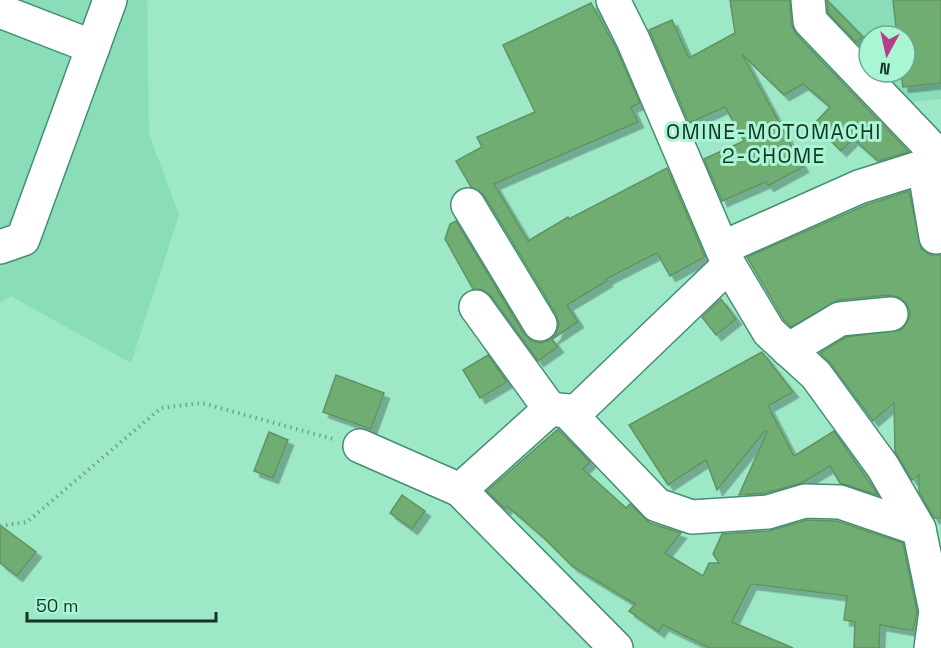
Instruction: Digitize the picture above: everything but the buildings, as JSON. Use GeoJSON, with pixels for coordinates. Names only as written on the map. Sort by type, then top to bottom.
{"type":"FeatureCollection","features":[{"type":"Feature","properties":{"kind":"street"},"geometry":{"type":"LineString","coordinates":[[0,247],[23,239],[110,0]]}},
{"type":"Feature","properties":{"kind":"street"},"geometry":{"type":"LineString","coordinates":[[613,0],[633,40],[725,256],[769,332],[816,375],[883,467],[920,529],[939,611],[931,648]]}},
{"type":"Feature","properties":{"kind":"street"},"geometry":{"type":"LineString","coordinates":[[808,0],[810,21],[935,162],[936,237]]}},
{"type":"Feature","properties":{"kind":"street"},"geometry":{"type":"LineString","coordinates":[[0,10],[93,47]]}},
{"type":"Feature","properties":{"kind":"street"},"geometry":{"type":"LineString","coordinates":[[460,490],[559,410],[576,412],[725,256],[859,187],[935,162]]}},
{"type":"Feature","properties":{"kind":"street"},"geometry":{"type":"LineString","coordinates":[[468,205],[533,313],[485,318],[559,410],[657,505],[692,517],[768,512],[805,501],[840,502],[920,529]]}},
{"type":"Feature","properties":{"kind":"street"},"geometry":{"type":"LineString","coordinates":[[788,350],[840,319],[891,314]]}},
{"type":"Feature","properties":{"kind":"street"},"geometry":{"type":"LineString","coordinates":[[360,446],[460,490],[616,648]]}},
{"type":"Feature","properties":{"kind":"path"},"geometry":{"type":"LineString","coordinates":[[0,526],[27,522],[161,408],[202,403],[360,446]]}},
{"type":"Feature","properties":{"kind":"shaded area"},"geometry":{"type":"Polygon","coordinates":[[[0,0],[147,0],[149,134],[179,215],[131,363],[11,296],[0,303],[0,0]]]}},
{"type":"Feature","properties":{"kind":"shaded area"},"geometry":{"type":"Polygon","coordinates":[[[816,0],[941,0],[941,99],[906,102],[887,84],[917,84],[917,24],[857,24],[857,56],[817,19],[816,0]]]}},
{"type":"Feature","properties":{"kind":"district","name":"OMINE-MOTOMACHI 2-CHOME"},"geometry":{"type":"Point","coordinates":[774,144]}}]}
